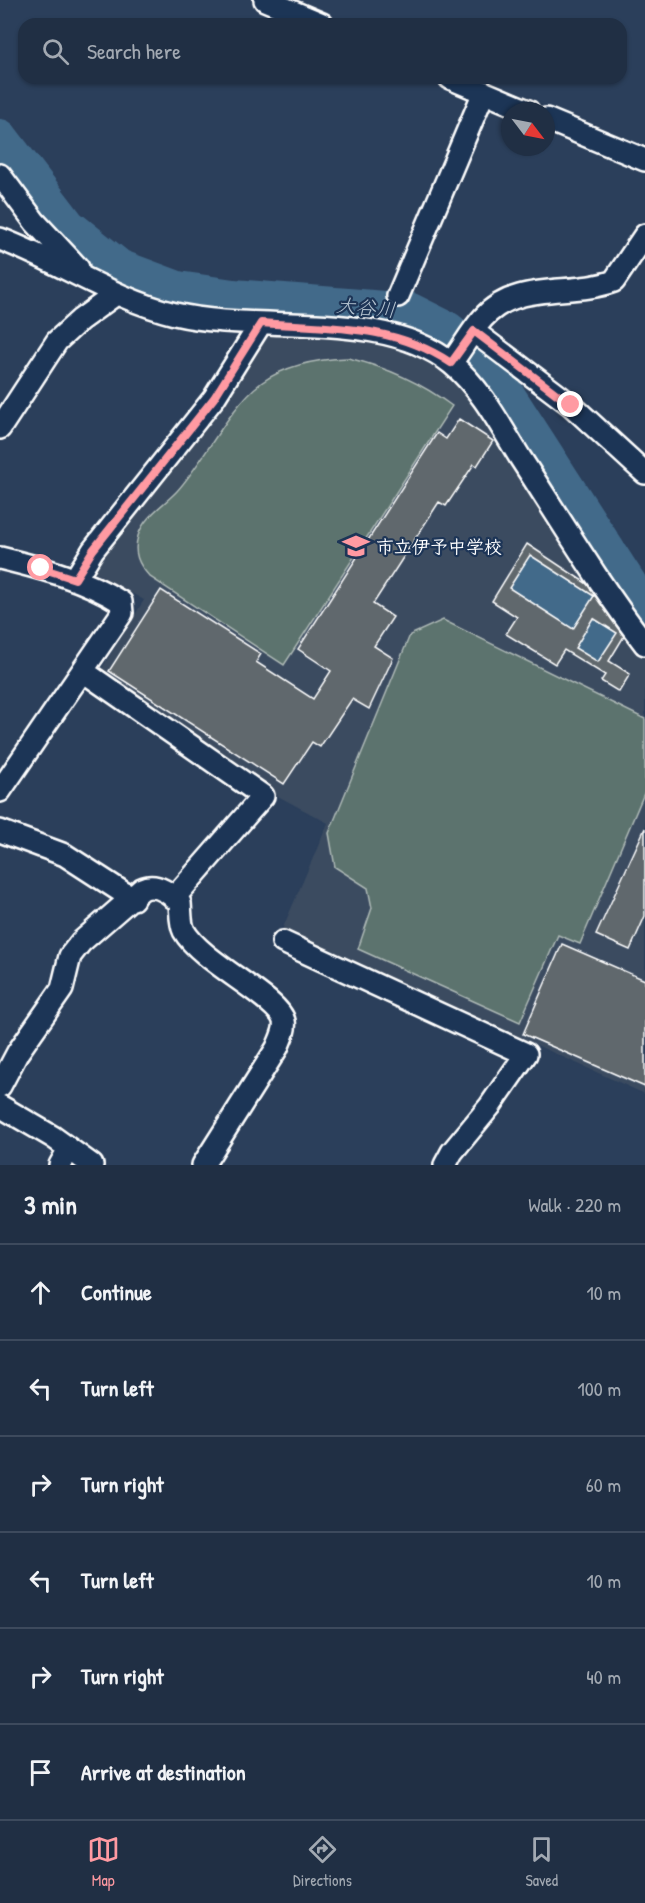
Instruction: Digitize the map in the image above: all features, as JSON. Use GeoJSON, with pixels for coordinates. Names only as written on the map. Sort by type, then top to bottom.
{"type":"FeatureCollection","features":[{"type":"Feature","properties":{"kind":"street"},"geometry":{"type":"LineString","coordinates":[[265,0],[308,18]]}},
{"type":"Feature","properties":{"kind":"street"},"geometry":{"type":"LineString","coordinates":[[465,84],[507,102]]}},
{"type":"Feature","properties":{"kind":"street"},"geometry":{"type":"LineString","coordinates":[[398,296],[484,92]]}},
{"type":"Feature","properties":{"kind":"street"},"geometry":{"type":"LineString","coordinates":[[555,122],[645,160]]}},
{"type":"Feature","properties":{"kind":"street"},"geometry":{"type":"LineString","coordinates":[[0,175],[35,222],[86,278]]}},
{"type":"Feature","properties":{"kind":"street"},"geometry":{"type":"LineString","coordinates":[[454,360],[471,334],[493,309],[513,297],[602,285],[614,281],[645,235]]}},
{"type":"Feature","properties":{"kind":"street"},"geometry":{"type":"LineString","coordinates":[[0,239],[116,294],[174,314],[207,320],[387,334],[429,348],[454,360],[470,380],[601,583],[645,644]]}},
{"type":"Feature","properties":{"kind":"street"},"geometry":{"type":"LineString","coordinates":[[0,428],[57,341],[80,320],[116,294]]}},
{"type":"Feature","properties":{"kind":"street"},"geometry":{"type":"LineString","coordinates":[[75,579],[93,550],[214,398],[261,323]]}},
{"type":"Feature","properties":{"kind":"street"},"geometry":{"type":"LineString","coordinates":[[471,334],[571,405],[645,473]]}},
{"type":"Feature","properties":{"kind":"street"},"geometry":{"type":"LineString","coordinates":[[0,558],[75,579],[121,602],[122,613],[0,791]]}},
{"type":"Feature","properties":{"kind":"street"},"geometry":{"type":"LineString","coordinates":[[83,671],[263,796],[174,898]]}},
{"type":"Feature","properties":{"kind":"street"},"geometry":{"type":"LineString","coordinates":[[0,831],[65,855],[133,899]]}},
{"type":"Feature","properties":{"kind":"street"},"geometry":{"type":"LineString","coordinates":[[0,1086],[18,1052],[63,989],[70,956],[81,942],[149,885],[180,903],[182,928],[192,943],[212,962],[276,1008],[284,1020],[284,1031],[277,1048],[203,1165]]}},
{"type":"Feature","properties":{"kind":"street"},"geometry":{"type":"LineString","coordinates":[[283,942],[526,1054],[490,1106],[452,1152],[445,1165]]}},
{"type":"Feature","properties":{"kind":"street"},"geometry":{"type":"LineString","coordinates":[[0,1106],[65,1157],[92,1165]]}},
{"type":"Feature","properties":{"kind":"shaded area"},"geometry":{"type":"Polygon","coordinates":[[[264,333],[369,339],[425,355],[455,376],[645,653],[645,1094],[282,930],[328,823],[274,794],[99,673],[144,600],[90,570],[140,503],[171,469],[264,333]]]}},
{"type":"Feature","properties":{"kind":"shaded area"},"geometry":{"type":"Polygon","coordinates":[[[530,555],[594,596],[573,629],[509,588],[530,555]]]}},
{"type":"Feature","properties":{"kind":"shaded area"},"geometry":{"type":"Polygon","coordinates":[[[593,618],[617,633],[598,662],[575,648],[593,618]]]}},
{"type":"Feature","properties":{"kind":"green space"},"geometry":{"type":"Polygon","coordinates":[[[348,358],[402,376],[452,406],[284,665],[150,577],[142,568],[138,558],[136,548],[138,536],[145,522],[177,491],[249,393],[261,383],[292,367],[348,358]]]}},
{"type":"Feature","properties":{"kind":"green space"},"geometry":{"type":"Polygon","coordinates":[[[443,620],[645,719],[645,791],[580,944],[558,935],[520,1022],[358,949],[372,908],[368,888],[335,867],[329,833],[410,635],[443,620]]]}},
{"type":"Feature","properties":{"kind":"building"},"geometry":{"type":"Polygon","coordinates":[[[459,419],[493,441],[477,466],[474,464],[446,506],[439,502],[373,604],[393,617],[374,646],[393,658],[369,709],[352,699],[320,747],[312,742],[284,784],[109,671],[161,590],[261,654],[256,662],[313,699],[331,671],[298,649],[437,433],[446,439],[459,419]]]}},
{"type":"Feature","properties":{"kind":"building"},"geometry":{"type":"Polygon","coordinates":[[[527,544],[595,589],[626,633],[609,661],[630,674],[619,692],[601,681],[605,675],[564,650],[555,664],[506,634],[517,617],[492,601],[527,544]],[[530,555],[509,588],[573,629],[594,596],[530,555]],[[593,618],[575,648],[598,662],[617,633],[593,618]]]}},
{"type":"Feature","properties":{"kind":"building"},"geometry":{"type":"Polygon","coordinates":[[[645,828],[645,916],[630,950],[596,935],[645,828]]]}},
{"type":"Feature","properties":{"kind":"building"},"geometry":{"type":"Polygon","coordinates":[[[562,944],[645,980],[645,1087],[523,1034],[562,944]]]}},
{"type":"Feature","properties":{"kind":"waterway","name":"大谷川"},"geometry":{"type":"LineString","coordinates":[[0,137],[68,226],[119,267],[178,289],[233,297],[411,311],[447,329],[484,359],[645,609]]}},
{"type":"Feature","properties":{"kind":"place","name":"市立伊予中学校"},"geometry":{"type":"Point","coordinates":[356,546]}},
{"type":"Feature","properties":{"kind":"route"},"geometry":{"type":"LineString","coordinates":[[41,568],[75,579],[93,550],[154,477],[214,398],[261,323],[387,334],[429,348],[451,363],[474,331],[571,405]]}}]}
